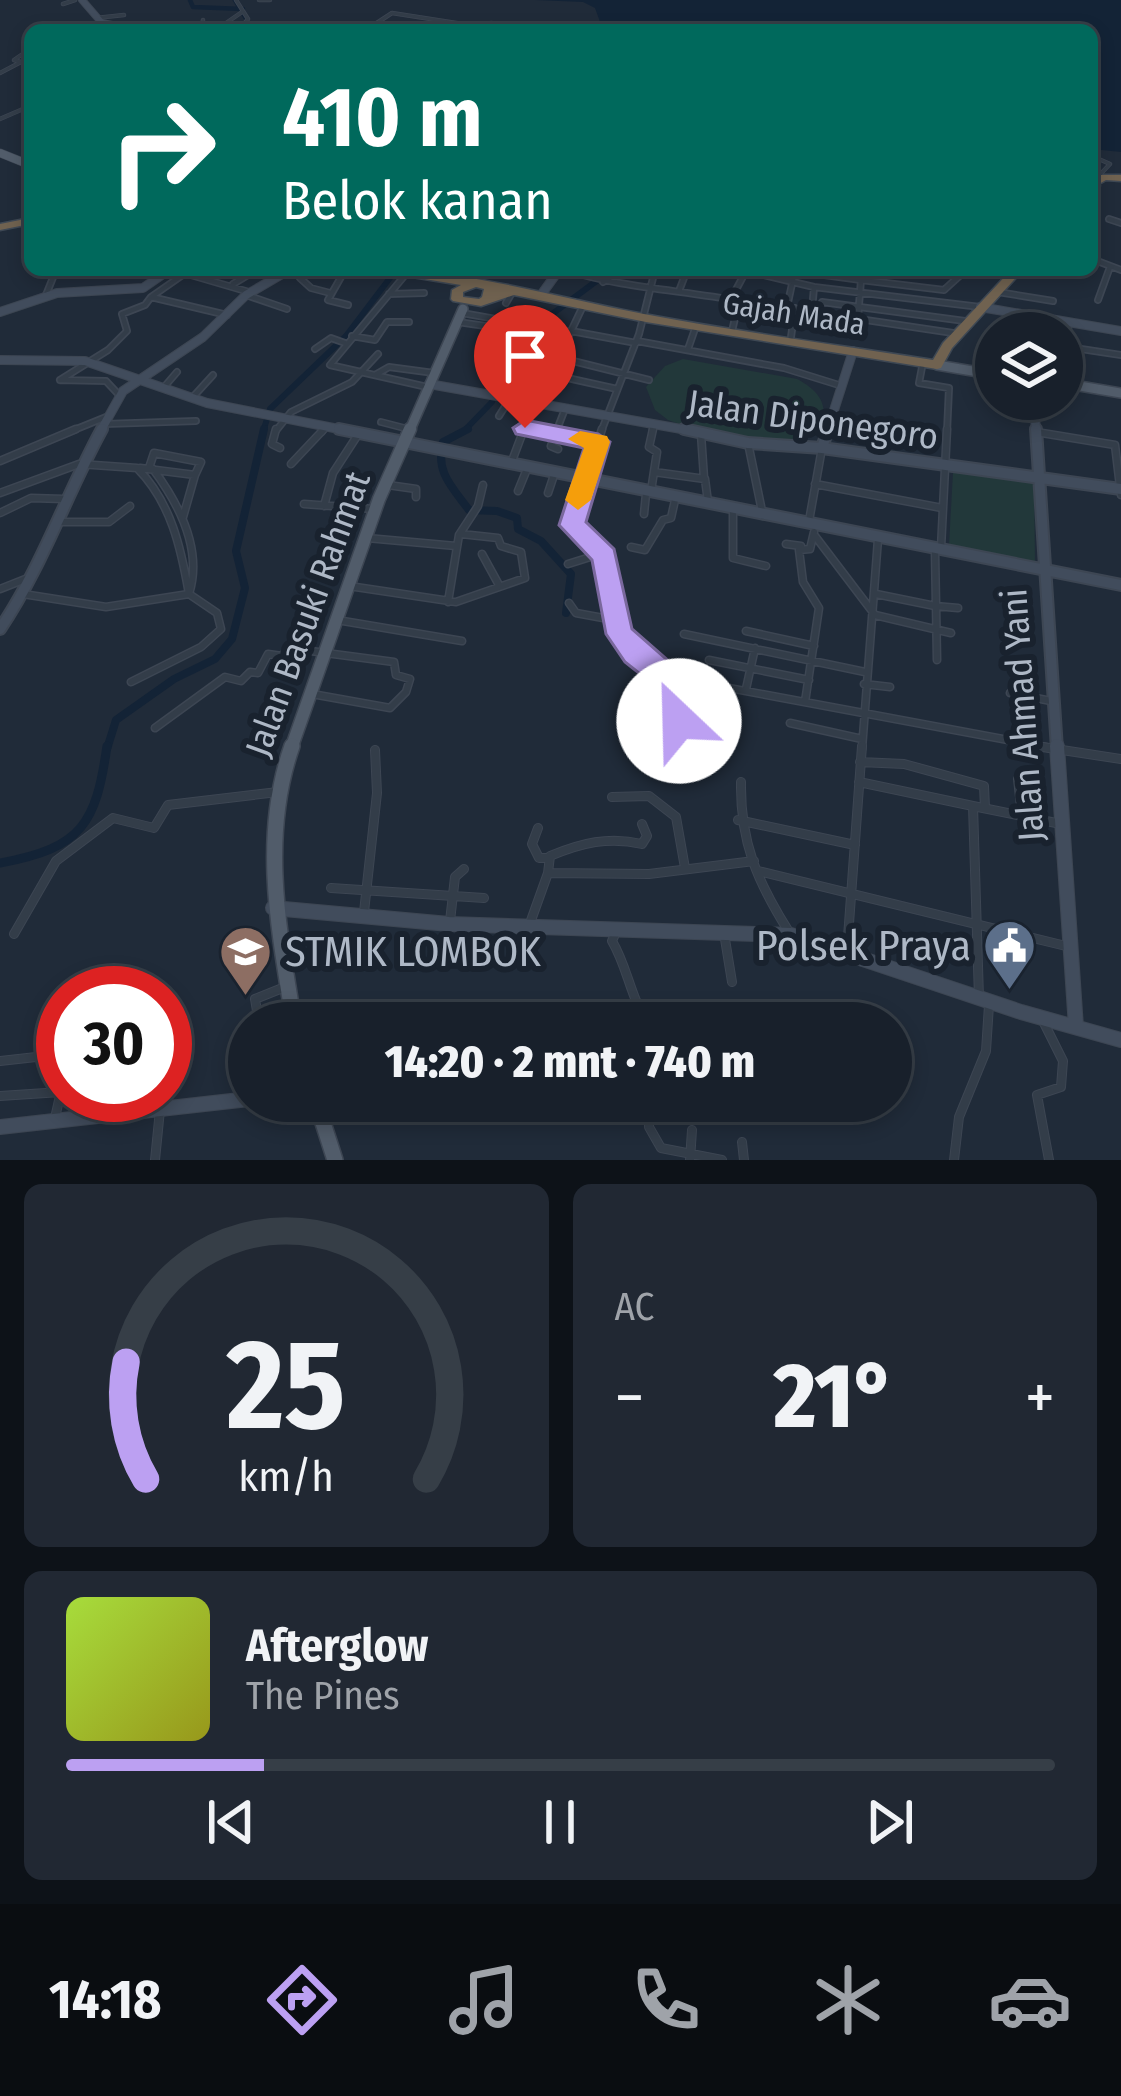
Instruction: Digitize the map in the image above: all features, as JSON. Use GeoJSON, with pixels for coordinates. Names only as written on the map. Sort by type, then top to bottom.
{"type":"FeatureCollection","features":[{"type":"Feature","properties":{"kind":"highway"},"geometry":{"type":"LineString","coordinates":[[1107,169],[1121,180]]}},
{"type":"Feature","properties":{"kind":"highway"},"geometry":{"type":"LineString","coordinates":[[421,276],[444,280],[466,306]]}},
{"type":"Feature","properties":{"kind":"highway"},"geometry":{"type":"LineString","coordinates":[[426,276],[574,303]]}},
{"type":"Feature","properties":{"kind":"highway"},"geometry":{"type":"LineString","coordinates":[[932,362],[1007,276]]}},
{"type":"Feature","properties":{"kind":"highway"},"geometry":{"type":"LineString","coordinates":[[932,362],[1008,276]]}},
{"type":"Feature","properties":{"kind":"highway"},"geometry":{"type":"LineString","coordinates":[[478,284],[490,291],[466,306],[462,286],[478,284]]}},
{"type":"Feature","properties":{"kind":"highway","name":"Gajah Mada"},"geometry":{"type":"LineString","coordinates":[[466,306],[510,297],[574,303],[932,362]]}},
{"type":"Feature","properties":{"kind":"highway","name":"Gajah Mada"},"geometry":{"type":"LineString","coordinates":[[646,317],[932,362]]}},
{"type":"Feature","properties":{"kind":"main road","name":"Jalan Basuki Rahmat"},"geometry":{"type":"LineString","coordinates":[[287,1002],[273,908],[278,792],[374,509],[466,306]]}},
{"type":"Feature","properties":{"kind":"main road","name":"Gajah Mada"},"geometry":{"type":"LineString","coordinates":[[932,362],[975,369]]}},
{"type":"Feature","properties":{"kind":"main road"},"geometry":{"type":"LineString","coordinates":[[1083,388],[1116,394]]}},
{"type":"Feature","properties":{"kind":"main road"},"geometry":{"type":"LineString","coordinates":[[323,1122],[335,1160]]}},
{"type":"Feature","properties":{"kind":"street"},"geometry":{"type":"LineString","coordinates":[[259,0],[270,0]]}},
{"type":"Feature","properties":{"kind":"street"},"geometry":{"type":"LineString","coordinates":[[71,3],[107,24]]}},
{"type":"Feature","properties":{"kind":"street"},"geometry":{"type":"LineString","coordinates":[[376,24],[395,13],[463,24]]}},
{"type":"Feature","properties":{"kind":"street"},"geometry":{"type":"LineString","coordinates":[[96,18],[124,15]]}},
{"type":"Feature","properties":{"kind":"street"},"geometry":{"type":"LineString","coordinates":[[202,24],[203,20]]}},
{"type":"Feature","properties":{"kind":"street"},"geometry":{"type":"LineString","coordinates":[[24,53],[14,60],[24,63]]}},
{"type":"Feature","properties":{"kind":"street"},"geometry":{"type":"LineString","coordinates":[[0,73],[21,62]]}},
{"type":"Feature","properties":{"kind":"street"},"geometry":{"type":"LineString","coordinates":[[1098,158],[1109,163],[1098,181]]}},
{"type":"Feature","properties":{"kind":"street"},"geometry":{"type":"LineString","coordinates":[[1109,219],[1121,223]]}},
{"type":"Feature","properties":{"kind":"street"},"geometry":{"type":"LineString","coordinates":[[1098,262],[1121,271]]}},
{"type":"Feature","properties":{"kind":"street"},"geometry":{"type":"LineString","coordinates":[[1099,301],[1111,267]]}},
{"type":"Feature","properties":{"kind":"street"},"geometry":{"type":"LineString","coordinates":[[46,295],[54,276]]}},
{"type":"Feature","properties":{"kind":"street"},"geometry":{"type":"LineString","coordinates":[[0,312],[46,295],[142,288],[160,276]]}},
{"type":"Feature","properties":{"kind":"street"},"geometry":{"type":"LineString","coordinates":[[120,396],[106,381],[60,380],[127,332],[123,313],[146,305],[178,276]]}},
{"type":"Feature","properties":{"kind":"street"},"geometry":{"type":"LineString","coordinates":[[203,276],[287,308]]}},
{"type":"Feature","properties":{"kind":"street"},"geometry":{"type":"LineString","coordinates":[[233,284],[246,276]]}},
{"type":"Feature","properties":{"kind":"street"},"geometry":{"type":"LineString","coordinates":[[0,629],[32,577],[64,499],[120,396],[141,375],[203,337],[248,294],[279,276]]}},
{"type":"Feature","properties":{"kind":"street"},"geometry":{"type":"LineString","coordinates":[[341,276],[328,300],[348,305]]}},
{"type":"Feature","properties":{"kind":"street"},"geometry":{"type":"LineString","coordinates":[[352,336],[389,294],[392,276]]}},
{"type":"Feature","properties":{"kind":"street"},"geometry":{"type":"LineString","coordinates":[[541,295],[557,276]]}},
{"type":"Feature","properties":{"kind":"street"},"geometry":{"type":"LineString","coordinates":[[581,276],[652,291],[679,291],[953,333]]}},
{"type":"Feature","properties":{"kind":"street"},"geometry":{"type":"LineString","coordinates":[[600,282],[612,276]]}},
{"type":"Feature","properties":{"kind":"street"},"geometry":{"type":"LineString","coordinates":[[654,276],[646,317],[608,413],[572,525],[602,553],[614,620],[628,647],[661,673],[1055,751],[1121,759]]}},
{"type":"Feature","properties":{"kind":"street"},"geometry":{"type":"LineString","coordinates":[[679,291],[685,276]]}},
{"type":"Feature","properties":{"kind":"street"},"geometry":{"type":"LineString","coordinates":[[732,330],[742,276]]}},
{"type":"Feature","properties":{"kind":"street"},"geometry":{"type":"LineString","coordinates":[[765,276],[814,287],[1010,312]]}},
{"type":"Feature","properties":{"kind":"street"},"geometry":{"type":"LineString","coordinates":[[791,338],[793,276]]}},
{"type":"Feature","properties":{"kind":"street"},"geometry":{"type":"LineString","coordinates":[[831,276],[946,290],[960,276]]}},
{"type":"Feature","properties":{"kind":"street"},"geometry":{"type":"LineString","coordinates":[[858,317],[861,276]]}},
{"type":"Feature","properties":{"kind":"street"},"geometry":{"type":"LineString","coordinates":[[300,278],[311,288],[330,292]]}},
{"type":"Feature","properties":{"kind":"street"},"geometry":{"type":"LineString","coordinates":[[813,299],[814,287]]}},
{"type":"Feature","properties":{"kind":"street"},"geometry":{"type":"LineString","coordinates":[[998,292],[1053,301]]}},
{"type":"Feature","properties":{"kind":"street"},"geometry":{"type":"LineString","coordinates":[[389,294],[424,293]]}},
{"type":"Feature","properties":{"kind":"street"},"geometry":{"type":"LineString","coordinates":[[151,297],[227,315]]}},
{"type":"Feature","properties":{"kind":"street"},"geometry":{"type":"LineString","coordinates":[[818,311],[821,302],[965,321]]}},
{"type":"Feature","properties":{"kind":"street"},"geometry":{"type":"LineString","coordinates":[[510,465],[535,400],[570,331],[574,303]]}},
{"type":"Feature","properties":{"kind":"street"},"geometry":{"type":"LineString","coordinates":[[466,306],[526,324],[791,370],[842,386]]}},
{"type":"Feature","properties":{"kind":"street"},"geometry":{"type":"LineString","coordinates":[[466,306],[492,327],[482,346],[650,380]]}},
{"type":"Feature","properties":{"kind":"street"},"geometry":{"type":"LineString","coordinates":[[315,350],[352,336],[374,340],[387,322],[409,322]]}},
{"type":"Feature","properties":{"kind":"street"},"geometry":{"type":"LineString","coordinates":[[1083,325],[1121,331]]}},
{"type":"Feature","properties":{"kind":"street"},"geometry":{"type":"LineString","coordinates":[[688,350],[696,326]]}},
{"type":"Feature","properties":{"kind":"street"},"geometry":{"type":"LineString","coordinates":[[340,340],[330,364],[430,381]]}},
{"type":"Feature","properties":{"kind":"street"},"geometry":{"type":"LineString","coordinates":[[1083,349],[1121,355]]}},
{"type":"Feature","properties":{"kind":"street"},"geometry":{"type":"LineString","coordinates":[[810,548],[822,448],[853,351]]}},
{"type":"Feature","properties":{"kind":"street"},"geometry":{"type":"LineString","coordinates":[[277,417],[348,386],[378,354]]}},
{"type":"Feature","properties":{"kind":"street"},"geometry":{"type":"LineString","coordinates":[[0,360],[48,355],[93,360],[192,398],[359,434],[405,435]]}},
{"type":"Feature","properties":{"kind":"street"},"geometry":{"type":"LineString","coordinates":[[932,362],[920,382],[949,388],[935,606],[937,660]]}},
{"type":"Feature","properties":{"kind":"street"},"geometry":{"type":"LineString","coordinates":[[500,363],[617,389]]}},
{"type":"Feature","properties":{"kind":"street"},"geometry":{"type":"LineString","coordinates":[[375,375],[387,367],[430,381]]}},
{"type":"Feature","properties":{"kind":"street"},"geometry":{"type":"LineString","coordinates":[[165,386],[177,371]]}},
{"type":"Feature","properties":{"kind":"street"},"geometry":{"type":"LineString","coordinates":[[192,398],[213,375]]}},
{"type":"Feature","properties":{"kind":"street","name":"Jalan Diponegoro"},"geometry":{"type":"LineString","coordinates":[[430,381],[748,443],[822,448],[1121,491]]}},
{"type":"Feature","properties":{"kind":"street"},"geometry":{"type":"LineString","coordinates":[[499,416],[501,395]]}},
{"type":"Feature","properties":{"kind":"street"},"geometry":{"type":"LineString","coordinates":[[558,449],[551,446],[567,406]]}},
{"type":"Feature","properties":{"kind":"street"},"geometry":{"type":"LineString","coordinates":[[277,417],[272,446],[280,448]]}},
{"type":"Feature","properties":{"kind":"street"},"geometry":{"type":"LineString","coordinates":[[0,461],[107,420],[196,421]]}},
{"type":"Feature","properties":{"kind":"street","name":"Jalan Ahmad Yani"},"geometry":{"type":"LineString","coordinates":[[1035,420],[1076,1027]]}},
{"type":"Feature","properties":{"kind":"street"},"geometry":{"type":"LineString","coordinates":[[380,422],[437,447],[554,475],[1121,585]]}},
{"type":"Feature","properties":{"kind":"street"},"geometry":{"type":"LineString","coordinates":[[644,514],[657,450],[649,446],[654,424]]}},
{"type":"Feature","properties":{"kind":"street"},"geometry":{"type":"LineString","coordinates":[[291,464],[303,444],[320,437],[325,427]]}},
{"type":"Feature","properties":{"kind":"street"},"geometry":{"type":"LineString","coordinates":[[525,428],[598,442]]}},
{"type":"Feature","properties":{"kind":"street"},"geometry":{"type":"LineString","coordinates":[[1036,432],[1118,446],[1121,491]]}},
{"type":"Feature","properties":{"kind":"street"},"geometry":{"type":"LineString","coordinates":[[324,506],[333,473],[359,434]]}},
{"type":"Feature","properties":{"kind":"street"},"geometry":{"type":"LineString","coordinates":[[701,434],[708,506]]}},
{"type":"Feature","properties":{"kind":"street"},"geometry":{"type":"LineString","coordinates":[[748,443],[763,517]]}},
{"type":"Feature","properties":{"kind":"street"},"geometry":{"type":"LineString","coordinates":[[151,468],[154,453],[201,462],[182,520]]}},
{"type":"Feature","properties":{"kind":"street"},"geometry":{"type":"LineString","coordinates":[[169,471],[178,458]]}},
{"type":"Feature","properties":{"kind":"street"},"geometry":{"type":"LineString","coordinates":[[0,493],[84,463],[195,475]]}},
{"type":"Feature","properties":{"kind":"street"},"geometry":{"type":"LineString","coordinates":[[131,682],[158,665],[198,651],[221,629],[218,613],[188,594],[164,501],[137,468]]}},
{"type":"Feature","properties":{"kind":"street"},"geometry":{"type":"LineString","coordinates":[[151,468],[173,492],[182,520],[195,570],[188,594]]}},
{"type":"Feature","properties":{"kind":"street"},"geometry":{"type":"LineString","coordinates":[[518,491],[527,469]]}},
{"type":"Feature","properties":{"kind":"street"},"geometry":{"type":"LineString","coordinates":[[654,472],[705,479]]}},
{"type":"Feature","properties":{"kind":"street"},"geometry":{"type":"LineString","coordinates":[[548,493],[554,475]]}},
{"type":"Feature","properties":{"kind":"street"},"geometry":{"type":"LineString","coordinates":[[385,484],[416,489],[416,497]]}},
{"type":"Feature","properties":{"kind":"street"},"geometry":{"type":"LineString","coordinates":[[815,484],[942,508]]}},
{"type":"Feature","properties":{"kind":"street"},"geometry":{"type":"LineString","coordinates":[[448,602],[456,546],[468,513],[477,508],[483,485]]}},
{"type":"Feature","properties":{"kind":"street"},"geometry":{"type":"LineString","coordinates":[[0,513],[31,498],[64,499]]}},
{"type":"Feature","properties":{"kind":"street"},"geometry":{"type":"LineString","coordinates":[[631,547],[645,550],[650,546],[663,520],[671,518],[675,500]]}},
{"type":"Feature","properties":{"kind":"street"},"geometry":{"type":"LineString","coordinates":[[304,504],[374,509]]}},
{"type":"Feature","properties":{"kind":"street"},"geometry":{"type":"LineString","coordinates":[[56,522],[109,522],[130,506]]}},
{"type":"Feature","properties":{"kind":"street"},"geometry":{"type":"LineString","coordinates":[[733,510],[733,558],[766,566]]}},
{"type":"Feature","properties":{"kind":"street"},"geometry":{"type":"LineString","coordinates":[[811,528],[828,559],[875,615],[951,633]]}},
{"type":"Feature","properties":{"kind":"street"},"geometry":{"type":"LineString","coordinates":[[346,586],[448,602],[470,601],[525,578],[522,553],[502,547],[490,534],[460,534]]}},
{"type":"Feature","properties":{"kind":"street"},"geometry":{"type":"LineString","coordinates":[[364,538],[456,546]]}},
{"type":"Feature","properties":{"kind":"street"},"geometry":{"type":"LineString","coordinates":[[847,951],[878,539]]}},
{"type":"Feature","properties":{"kind":"street"},"geometry":{"type":"LineString","coordinates":[[785,544],[810,548]]}},
{"type":"Feature","properties":{"kind":"street"},"geometry":{"type":"LineString","coordinates":[[805,703],[819,607],[810,601],[799,550],[810,548]]}},
{"type":"Feature","properties":{"kind":"street"},"geometry":{"type":"LineString","coordinates":[[568,564],[602,553]]}},
{"type":"Feature","properties":{"kind":"street"},"geometry":{"type":"LineString","coordinates":[[482,554],[500,585]]}},
{"type":"Feature","properties":{"kind":"street"},"geometry":{"type":"LineString","coordinates":[[0,589],[32,577]]}},
{"type":"Feature","properties":{"kind":"street"},"geometry":{"type":"LineString","coordinates":[[23,594],[98,608],[171,601],[188,594]]}},
{"type":"Feature","properties":{"kind":"street"},"geometry":{"type":"LineString","coordinates":[[876,594],[958,608]]}},
{"type":"Feature","properties":{"kind":"street"},"geometry":{"type":"LineString","coordinates":[[568,603],[576,614],[614,620]]}},
{"type":"Feature","properties":{"kind":"street"},"geometry":{"type":"LineString","coordinates":[[334,619],[462,640]]}},
{"type":"Feature","properties":{"kind":"street"},"geometry":{"type":"LineString","coordinates":[[746,632],[814,646]]}},
{"type":"Feature","properties":{"kind":"street"},"geometry":{"type":"LineString","coordinates":[[684,634],[865,672]]}},
{"type":"Feature","properties":{"kind":"street"},"geometry":{"type":"LineString","coordinates":[[155,728],[225,677],[241,682],[250,671],[258,673],[268,654],[282,656],[288,648],[396,662],[396,675],[410,679],[391,708],[308,693]]}},
{"type":"Feature","properties":{"kind":"street"},"geometry":{"type":"LineString","coordinates":[[746,689],[755,648]]}},
{"type":"Feature","properties":{"kind":"street"},"geometry":{"type":"LineString","coordinates":[[709,659],[809,680]]}},
{"type":"Feature","properties":{"kind":"street"},"geometry":{"type":"LineString","coordinates":[[630,701],[652,668]]}},
{"type":"Feature","properties":{"kind":"street"},"geometry":{"type":"LineString","coordinates":[[661,673],[680,716],[680,729]]}},
{"type":"Feature","properties":{"kind":"street"},"geometry":{"type":"LineString","coordinates":[[864,684],[890,687]]}},
{"type":"Feature","properties":{"kind":"street"},"geometry":{"type":"LineString","coordinates":[[1010,693],[1051,701]]}},
{"type":"Feature","properties":{"kind":"street"},"geometry":{"type":"LineString","coordinates":[[790,724],[862,739]]}},
{"type":"Feature","properties":{"kind":"street"},"geometry":{"type":"LineString","coordinates":[[364,916],[378,790],[375,750]]}},
{"type":"Feature","properties":{"kind":"street"},"geometry":{"type":"LineString","coordinates":[[860,763],[909,765],[984,786],[985,808]]}},
{"type":"Feature","properties":{"kind":"street"},"geometry":{"type":"LineString","coordinates":[[1018,779],[1022,816]]}},
{"type":"Feature","properties":{"kind":"street"},"geometry":{"type":"LineString","coordinates":[[741,782],[738,820],[772,906],[791,934]]}},
{"type":"Feature","properties":{"kind":"street"},"geometry":{"type":"LineString","coordinates":[[860,782],[1061,824]]}},
{"type":"Feature","properties":{"kind":"street"},"geometry":{"type":"LineString","coordinates":[[14,934],[59,857],[113,818],[151,828],[168,805],[278,792]]}},
{"type":"Feature","properties":{"kind":"street"},"geometry":{"type":"LineString","coordinates":[[612,797],[650,796],[676,817],[686,868]]}},
{"type":"Feature","properties":{"kind":"street"},"geometry":{"type":"LineString","coordinates":[[954,1160],[959,1117],[986,1051],[973,806]]}},
{"type":"Feature","properties":{"kind":"street"},"geometry":{"type":"LineString","coordinates":[[738,820],[855,845]]}},
{"type":"Feature","properties":{"kind":"street"},"geometry":{"type":"LineString","coordinates":[[538,828],[532,844],[540,858],[549,858],[617,837],[642,844],[646,836],[642,824]]}},
{"type":"Feature","properties":{"kind":"street"},"geometry":{"type":"LineString","coordinates":[[528,927],[549,858]]}},
{"type":"Feature","properties":{"kind":"street"},"geometry":{"type":"LineString","coordinates":[[548,873],[649,874],[756,866],[1070,946]]}},
{"type":"Feature","properties":{"kind":"street"},"geometry":{"type":"LineString","coordinates":[[449,924],[456,876],[464,869]]}},
{"type":"Feature","properties":{"kind":"street"},"geometry":{"type":"LineString","coordinates":[[331,888],[484,898]]}},
{"type":"Feature","properties":{"kind":"street"},"geometry":{"type":"LineString","coordinates":[[273,908],[449,924],[791,934],[984,1000],[1121,1040]]}},
{"type":"Feature","properties":{"kind":"street"},"geometry":{"type":"LineString","coordinates":[[616,932],[612,941],[624,961],[635,1002]]}},
{"type":"Feature","properties":{"kind":"street"},"geometry":{"type":"LineString","coordinates":[[724,933],[732,982]]}},
{"type":"Feature","properties":{"kind":"street"},"geometry":{"type":"LineString","coordinates":[[256,1002],[286,986]]}},
{"type":"Feature","properties":{"kind":"street"},"geometry":{"type":"LineString","coordinates":[[1042,1018],[1065,1074],[1061,1087],[1036,1095],[1049,1160]]}},
{"type":"Feature","properties":{"kind":"street"},"geometry":{"type":"LineString","coordinates":[[0,1061],[36,1057]]}},
{"type":"Feature","properties":{"kind":"street"},"geometry":{"type":"LineString","coordinates":[[0,1096],[36,1091]]}},
{"type":"Feature","properties":{"kind":"street"},"geometry":{"type":"LineString","coordinates":[[192,1104],[228,1101]]}},
{"type":"Feature","properties":{"kind":"street"},"geometry":{"type":"LineString","coordinates":[[6,1126],[45,1122]]}},
{"type":"Feature","properties":{"kind":"street"},"geometry":{"type":"LineString","coordinates":[[155,1160],[159,1122]]}},
{"type":"Feature","properties":{"kind":"street"},"geometry":{"type":"LineString","coordinates":[[649,1122],[659,1146],[722,1160]]}},
{"type":"Feature","properties":{"kind":"street"},"geometry":{"type":"LineString","coordinates":[[690,1156],[692,1130]]}},
{"type":"Feature","properties":{"kind":"street"},"geometry":{"type":"LineString","coordinates":[[742,1142],[744,1160]]}},
{"type":"Feature","properties":{"kind":"green space"},"geometry":{"type":"Polygon","coordinates":[[[683,359],[797,379],[819,397],[824,423],[808,434],[770,442],[727,437],[668,420],[655,410],[646,387],[665,366],[683,359]]]}},
{"type":"Feature","properties":{"kind":"green space"},"geometry":{"type":"Polygon","coordinates":[[[953,472],[1034,482],[1035,563],[949,546],[953,472]]]}},
{"type":"Feature","properties":{"kind":"water"},"geometry":{"type":"Polygon","coordinates":[[[535,0],[1121,0],[1121,152],[1098,150],[1098,24],[601,24],[595,8],[583,2],[535,0]]]}},
{"type":"Feature","properties":{"kind":"waterway"},"geometry":{"type":"LineString","coordinates":[[190,0],[193,7],[243,9]]}},
{"type":"Feature","properties":{"kind":"waterway"},"geometry":{"type":"LineString","coordinates":[[234,0],[246,20]]}},
{"type":"Feature","properties":{"kind":"waterway"},"geometry":{"type":"LineString","coordinates":[[263,432],[270,409],[346,336],[391,276]]}},
{"type":"Feature","properties":{"kind":"waterway"},"geometry":{"type":"LineString","coordinates":[[464,431],[492,402],[500,363],[540,323],[603,276]]}},
{"type":"Feature","properties":{"kind":"waterway"},"geometry":{"type":"LineString","coordinates":[[107,749],[116,720],[174,679],[215,659],[232,639],[245,588],[236,551],[264,429]]}},
{"type":"Feature","properties":{"kind":"waterway"},"geometry":{"type":"LineString","coordinates":[[464,431],[468,429]]}},
{"type":"Feature","properties":{"kind":"waterway"},"geometry":{"type":"LineString","coordinates":[[464,431],[443,442],[441,462],[447,479],[469,510],[497,511],[517,518],[518,529],[541,541],[571,574],[566,613]]}},
{"type":"Feature","properties":{"kind":"waterway"},"geometry":{"type":"LineString","coordinates":[[0,863],[50,849],[80,828],[97,795],[107,746]]}},
{"type":"Feature","properties":{"kind":"slow traffic"},"geometry":{"type":"LineString","coordinates":[[578,500],[598,442],[580,439]]}},
{"type":"Feature","properties":{"kind":"place","name":"Polsek Praya"},"geometry":{"type":"Point","coordinates":[1010,992]}},
{"type":"Feature","properties":{"kind":"place","name":"STMIK LOMBOK"},"geometry":{"type":"Point","coordinates":[246,998]}},
{"type":"Feature","properties":{"kind":"route"},"geometry":{"type":"LineString","coordinates":[[525,428],[598,442],[572,525],[605,556],[612,588],[610,604],[620,634],[635,654],[661,673],[679,721]]}}]}
